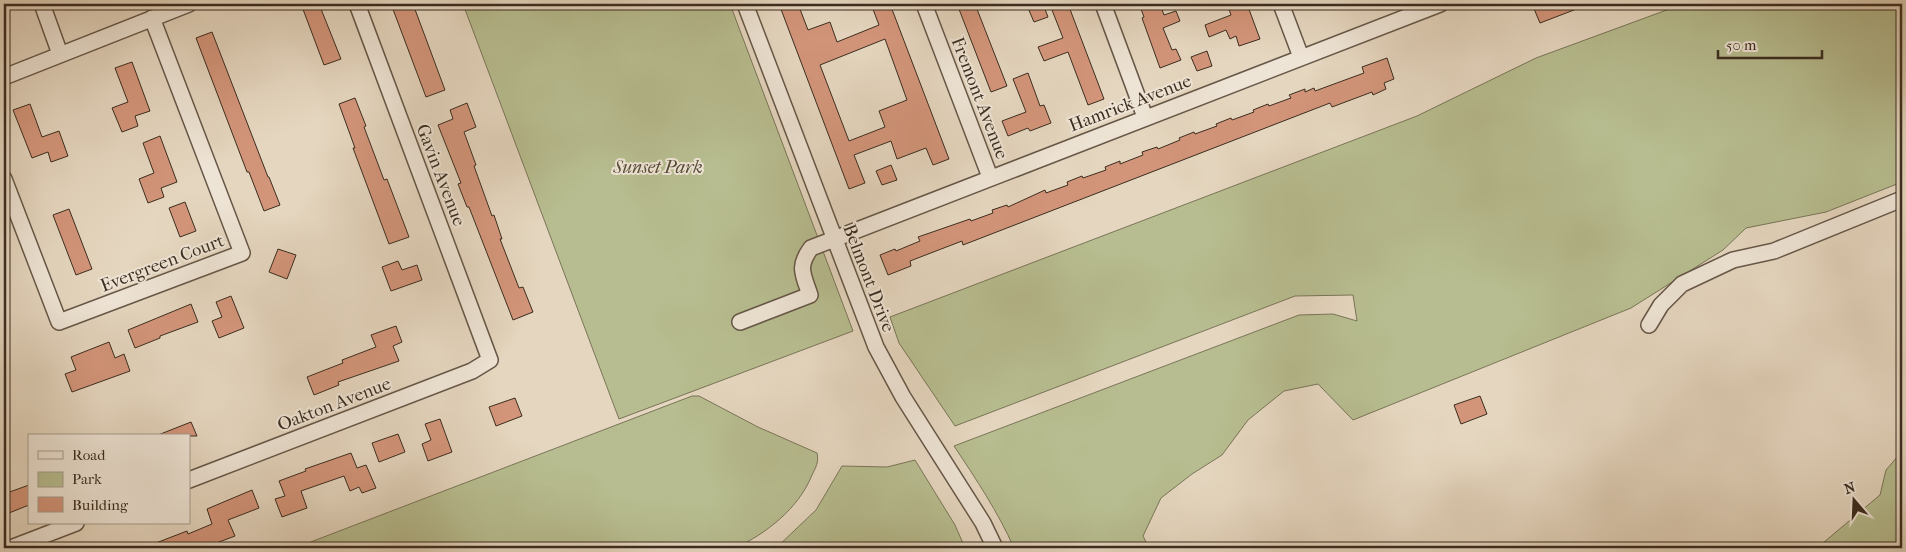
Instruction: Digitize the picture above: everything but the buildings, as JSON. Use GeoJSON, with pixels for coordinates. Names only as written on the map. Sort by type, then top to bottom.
{"type":"FeatureCollection","features":[{"type":"Feature","properties":{"kind":"street"},"geometry":{"type":"LineString","coordinates":[[42,4],[60,54]]}},
{"type":"Feature","properties":{"kind":"street"},"geometry":{"type":"LineString","coordinates":[[4,77],[189,4]]}},
{"type":"Feature","properties":{"kind":"street","name":"Gavin Avenue"},"geometry":{"type":"LineString","coordinates":[[357,4],[490,360]]}},
{"type":"Feature","properties":{"kind":"street","name":"Belmont Drive"},"geometry":{"type":"LineString","coordinates":[[745,4],[876,347],[888,373],[983,523],[996,548]]}},
{"type":"Feature","properties":{"kind":"street","name":"Fremont Avenue"},"geometry":{"type":"LineString","coordinates":[[924,4],[990,177]]}},
{"type":"Feature","properties":{"kind":"street"},"geometry":{"type":"LineString","coordinates":[[1102,4],[1145,118]]}},
{"type":"Feature","properties":{"kind":"street"},"geometry":{"type":"LineString","coordinates":[[1281,4],[1302,57]]}},
{"type":"Feature","properties":{"kind":"street","name":"Hamrick Avenue"},"geometry":{"type":"LineString","coordinates":[[740,322],[810,296],[802,273],[803,258],[812,248],[990,177],[1440,4]]}},
{"type":"Feature","properties":{"kind":"street","name":"Evergreen Court"},"geometry":{"type":"LineString","coordinates":[[4,180],[58,322],[242,253],[152,18]]}},
{"type":"Feature","properties":{"kind":"street"},"geometry":{"type":"LineString","coordinates":[[1649,325],[1661,305],[1682,284],[1733,260],[1774,251],[1902,199]]}},
{"type":"Feature","properties":{"kind":"street","name":"Oakton Avenue"},"geometry":{"type":"LineString","coordinates":[[190,480],[472,371],[490,360]]}},
{"type":"Feature","properties":{"kind":"street"},"geometry":{"type":"LineString","coordinates":[[11,548],[73,524]]}},
{"type":"Feature","properties":{"kind":"green space","name":"Sunset Park"},"geometry":{"type":"Polygon","coordinates":[[[463,4],[730,4],[853,331],[619,419],[463,4]]]}},
{"type":"Feature","properties":{"kind":"green space"},"geometry":{"type":"Polygon","coordinates":[[[1683,4],[1902,4],[1902,182],[1826,212],[1746,228],[1723,250],[1631,308],[1353,420],[1318,384],[1284,391],[1248,420],[1222,455],[1192,474],[1161,498],[1143,536],[1149,548],[1014,548],[994,509],[954,446],[1299,315],[1333,314],[1357,321],[1353,295],[1295,296],[955,426],[899,343],[890,317],[1417,116],[1536,58],[1683,4]]]}},
{"type":"Feature","properties":{"kind":"green space"},"geometry":{"type":"Polygon","coordinates":[[[692,396],[699,396],[758,427],[817,453],[818,456],[815,469],[806,487],[790,509],[770,527],[735,548],[295,548],[692,396]]]}},
{"type":"Feature","properties":{"kind":"green space"},"geometry":{"type":"Polygon","coordinates":[[[1899,455],[1902,455],[1902,548],[1817,548],[1880,495],[1886,470],[1899,455]]]}},
{"type":"Feature","properties":{"kind":"green space"},"geometry":{"type":"Polygon","coordinates":[[[915,460],[955,525],[965,548],[776,548],[816,510],[842,466],[887,467],[915,460]]]}}]}
